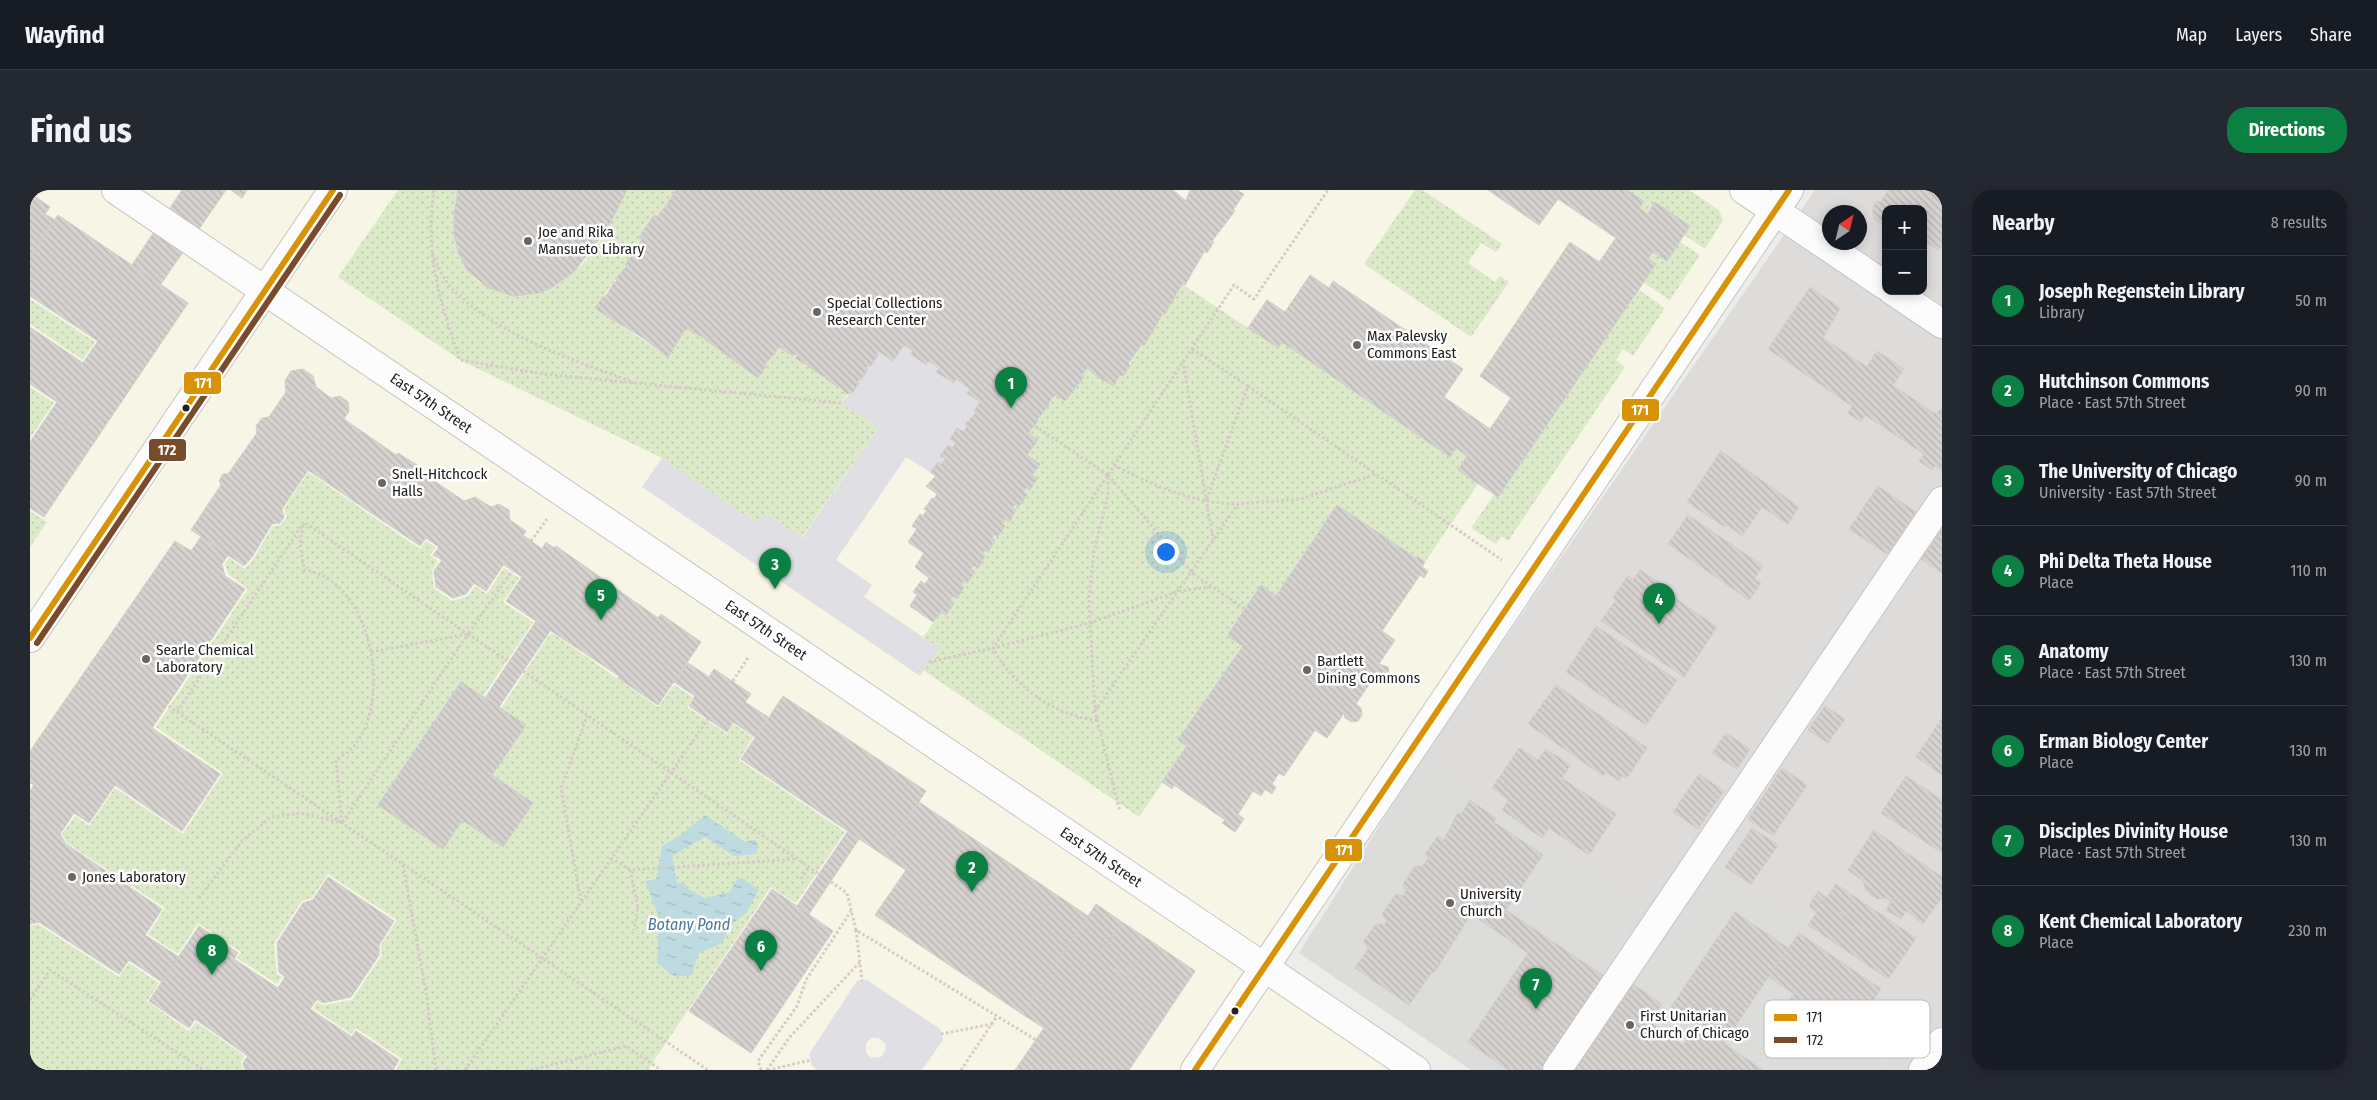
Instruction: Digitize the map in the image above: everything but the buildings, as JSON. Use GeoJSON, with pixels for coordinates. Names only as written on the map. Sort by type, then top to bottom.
{"type":"FeatureCollection","features":[{"type":"Feature","properties":{"kind":"street","name":"East 57th Street"},"geometry":{"type":"LineString","coordinates":[[116,190],[1416,1070]]}},
{"type":"Feature","properties":{"kind":"street"},"geometry":{"type":"LineString","coordinates":[[30,638],[333,190]]}},
{"type":"Feature","properties":{"kind":"street"},"geometry":{"type":"LineString","coordinates":[[1744,190],[1782,200],[1882,283]]}},
{"type":"Feature","properties":{"kind":"street"},"geometry":{"type":"LineString","coordinates":[[1195,1070],[1782,200]]}},
{"type":"Feature","properties":{"kind":"street"},"geometry":{"type":"LineString","coordinates":[[1899,295],[1942,324]]}},
{"type":"Feature","properties":{"kind":"street"},"geometry":{"type":"LineString","coordinates":[[1557,1070],[1942,501]]}},
{"type":"Feature","properties":{"kind":"street"},"geometry":{"type":"LineString","coordinates":[[1923,1070],[1942,1042]]}},
{"type":"Feature","properties":{"kind":"path"},"geometry":{"type":"LineString","coordinates":[[434,190],[431,211],[431,252],[439,297],[460,360],[543,374],[841,402]]}},
{"type":"Feature","properties":{"kind":"path"},"geometry":{"type":"LineString","coordinates":[[993,648],[1234,285],[1254,299],[1328,190]]}},
{"type":"Feature","properties":{"kind":"path"},"geometry":{"type":"LineString","coordinates":[[431,252],[450,286],[468,303],[494,322],[536,344],[634,382]]}},
{"type":"Feature","properties":{"kind":"path"},"geometry":{"type":"LineString","coordinates":[[1192,348],[1502,560]]}},
{"type":"Feature","properties":{"kind":"path"},"geometry":{"type":"LineString","coordinates":[[1183,361],[1214,540]]}},
{"type":"Feature","properties":{"kind":"path"},"geometry":{"type":"LineString","coordinates":[[1206,501],[1248,386]]}},
{"type":"Feature","properties":{"kind":"path"},"geometry":{"type":"LineString","coordinates":[[1035,426],[1108,475],[1192,573],[1245,609]]}},
{"type":"Feature","properties":{"kind":"path"},"geometry":{"type":"LineString","coordinates":[[1114,465],[1152,484],[1206,501],[1238,504],[1301,499],[1376,474]]}},
{"type":"Feature","properties":{"kind":"path"},"geometry":{"type":"LineString","coordinates":[[1108,475],[1108,495],[1094,551],[1090,623],[1095,711],[1120,812]]}},
{"type":"Feature","properties":{"kind":"path"},"geometry":{"type":"LineString","coordinates":[[1095,711],[1238,504]]}},
{"type":"Feature","properties":{"kind":"path"},"geometry":{"type":"LineString","coordinates":[[531,542],[547,519]]}},
{"type":"Feature","properties":{"kind":"path"},"geometry":{"type":"LineString","coordinates":[[304,522],[509,662]]}},
{"type":"Feature","properties":{"kind":"path"},"geometry":{"type":"LineString","coordinates":[[304,522],[300,543],[304,570],[317,572],[325,576],[347,598],[364,626],[371,652],[374,681],[371,708],[354,747],[336,760],[342,823]]}},
{"type":"Feature","properties":{"kind":"path"},"geometry":{"type":"LineString","coordinates":[[178,712],[304,522]]}},
{"type":"Feature","properties":{"kind":"path"},"geometry":{"type":"LineString","coordinates":[[342,823],[512,571]]}},
{"type":"Feature","properties":{"kind":"path"},"geometry":{"type":"LineString","coordinates":[[929,662],[1090,623],[1179,591],[1212,587]]}},
{"type":"Feature","properties":{"kind":"path"},"geometry":{"type":"LineString","coordinates":[[371,652],[468,634]]}},
{"type":"Feature","properties":{"kind":"path"},"geometry":{"type":"LineString","coordinates":[[993,648],[999,661],[1014,678],[1042,700],[1074,717],[1098,720]]}},
{"type":"Feature","properties":{"kind":"path"},"geometry":{"type":"LineString","coordinates":[[733,681],[749,656]]}},
{"type":"Feature","properties":{"kind":"path"},"geometry":{"type":"LineString","coordinates":[[523,671],[819,874]]}},
{"type":"Feature","properties":{"kind":"path"},"geometry":{"type":"LineString","coordinates":[[169,706],[542,956],[708,1070]]}},
{"type":"Feature","properties":{"kind":"path"},"geometry":{"type":"LineString","coordinates":[[581,901],[561,788],[587,716]]}},
{"type":"Feature","properties":{"kind":"path"},"geometry":{"type":"LineString","coordinates":[[465,1070],[542,956],[708,719]]}},
{"type":"Feature","properties":{"kind":"path"},"geometry":{"type":"LineString","coordinates":[[199,898],[242,842],[270,817],[301,813],[342,823]]}},
{"type":"Feature","properties":{"kind":"path"},"geometry":{"type":"LineString","coordinates":[[611,858],[630,870],[798,859]]}},
{"type":"Feature","properties":{"kind":"path"},"geometry":{"type":"LineString","coordinates":[[403,864],[426,992],[436,1070]]}},
{"type":"Feature","properties":{"kind":"path"},"geometry":{"type":"LineString","coordinates":[[801,879],[809,867]]}},
{"type":"Feature","properties":{"kind":"path"},"geometry":{"type":"LineString","coordinates":[[630,870],[638,907],[634,930]]}},
{"type":"Feature","properties":{"kind":"path"},"geometry":{"type":"LineString","coordinates":[[831,882],[847,893],[856,930],[862,981]]}},
{"type":"Feature","properties":{"kind":"path"},"geometry":{"type":"LineString","coordinates":[[761,1070],[758,1061],[797,1006],[806,980],[852,911]]}},
{"type":"Feature","properties":{"kind":"path"},"geometry":{"type":"LineString","coordinates":[[856,930],[1036,1040]]}},
{"type":"Feature","properties":{"kind":"path"},"geometry":{"type":"LineString","coordinates":[[768,1070],[789,1038],[860,962]]}},
{"type":"Feature","properties":{"kind":"path"},"geometry":{"type":"LineString","coordinates":[[30,1000],[50,970],[204,1070]]}},
{"type":"Feature","properties":{"kind":"path"},"geometry":{"type":"LineString","coordinates":[[961,1070],[997,1016]]}},
{"type":"Feature","properties":{"kind":"path"},"geometry":{"type":"LineString","coordinates":[[941,1034],[992,1024]]}},
{"type":"Feature","properties":{"kind":"path"},"geometry":{"type":"LineString","coordinates":[[531,1070],[626,1046],[661,1070]]}},
{"type":"Feature","properties":{"kind":"path"},"geometry":{"type":"LineString","coordinates":[[768,1070],[811,1060]]}},
{"type":"Feature","properties":{"kind":"shaded area"},"geometry":{"type":"Polygon","coordinates":[[[30,190],[1788,190],[1264,967],[1416,1070],[30,1070],[30,190]]]}},
{"type":"Feature","properties":{"kind":"shaded area"},"geometry":{"type":"Polygon","coordinates":[[[1815,190],[1942,190],[1942,1070],[1880,1070],[1888,1058],[1930,1058],[1930,1000],[1886,1000],[1662,929],[1419,763],[1815,190]]]}},
{"type":"Feature","properties":{"kind":"shaded area"},"geometry":{"type":"Polygon","coordinates":[[[904,345],[913,351],[911,354],[926,365],[929,361],[939,368],[937,372],[954,383],[956,380],[970,389],[967,393],[980,402],[974,411],[976,413],[965,424],[967,426],[964,432],[957,428],[950,439],[956,443],[952,448],[947,446],[941,455],[945,459],[941,464],[938,462],[930,472],[906,457],[836,560],[872,585],[864,597],[939,648],[920,676],[642,487],[662,458],[757,523],[765,513],[802,538],[878,428],[841,403],[859,383],[857,382],[859,379],[861,380],[868,370],[866,368],[868,365],[870,366],[878,355],[876,354],[878,351],[893,361],[904,345]]]}},
{"type":"Feature","properties":{"kind":"shaded area"},"geometry":{"type":"Polygon","coordinates":[[[1419,763],[1662,929],[1705,866],[1903,1000],[1764,1000],[1764,1058],[1888,1058],[1880,1070],[1471,1070],[1299,953],[1419,763]]]}},
{"type":"Feature","properties":{"kind":"shaded area"},"geometry":{"type":"Polygon","coordinates":[[[867,980],[940,1029],[943,1040],[922,1070],[818,1070],[812,1066],[809,1054],[857,981],[867,980]],[[871,1038],[866,1043],[866,1053],[871,1058],[881,1057],[885,1051],[886,1044],[878,1038],[871,1038]]]}},
{"type":"Feature","properties":{"kind":"green space"},"geometry":{"type":"Polygon","coordinates":[[[398,190],[458,190],[454,214],[454,230],[456,246],[466,268],[477,280],[489,288],[502,293],[517,295],[547,289],[573,273],[600,240],[627,190],[676,190],[668,201],[667,206],[665,205],[657,217],[653,215],[639,237],[642,239],[637,250],[625,264],[627,266],[615,278],[615,283],[613,282],[605,294],[607,295],[595,308],[668,357],[687,329],[702,337],[758,378],[764,365],[776,352],[776,348],[779,347],[841,387],[847,394],[841,403],[878,428],[801,538],[765,513],[757,524],[662,458],[460,360],[338,277],[398,190]]]}},
{"type":"Feature","properties":{"kind":"green space"},"geometry":{"type":"Polygon","coordinates":[[[1415,190],[1423,190],[1502,244],[1496,252],[1481,243],[1468,263],[1495,282],[1500,276],[1509,282],[1471,337],[1364,264],[1415,190]]]}},
{"type":"Feature","properties":{"kind":"green space"},"geometry":{"type":"Polygon","coordinates":[[[1627,190],[1689,190],[1719,210],[1723,220],[1705,249],[1684,235],[1690,226],[1656,203],[1648,214],[1639,208],[1644,201],[1627,190]]]}},
{"type":"Feature","properties":{"kind":"green space"},"geometry":{"type":"Polygon","coordinates":[[[1680,242],[1700,255],[1670,300],[1644,283],[1656,265],[1648,259],[1653,252],[1667,261],[1680,242]]]}},
{"type":"Feature","properties":{"kind":"green space"},"geometry":{"type":"Polygon","coordinates":[[[1182,284],[1278,348],[1282,342],[1450,457],[1456,448],[1467,456],[1458,470],[1478,484],[1425,562],[1416,558],[1337,505],[1276,596],[1261,586],[1227,635],[1243,646],[1178,740],[1187,746],[1139,817],[923,670],[939,648],[923,637],[941,612],[946,615],[954,603],[950,600],[953,596],[957,598],[964,588],[960,585],[963,581],[967,583],[974,572],[971,569],[973,565],[978,567],[985,557],[982,554],[984,550],[988,552],[995,541],[992,538],[995,534],[999,537],[1005,526],[1002,523],[1005,519],[1009,521],[1016,511],[1012,508],[1015,504],[1019,506],[1026,495],[1023,492],[1026,488],[1030,490],[1037,479],[1032,475],[1040,464],[1027,455],[1038,440],[1028,433],[1048,404],[1056,395],[1065,401],[1084,377],[1082,375],[1087,368],[1103,381],[1113,386],[1120,375],[1123,376],[1163,313],[1165,314],[1182,284]]]}},
{"type":"Feature","properties":{"kind":"green space"},"geometry":{"type":"Polygon","coordinates":[[[1639,290],[1665,308],[1633,356],[1623,349],[1616,360],[1625,367],[1508,541],[1502,536],[1496,544],[1471,528],[1494,495],[1498,497],[1639,290]]]}},
{"type":"Feature","properties":{"kind":"green space"},"geometry":{"type":"Polygon","coordinates":[[[30,299],[95,342],[83,360],[30,324],[30,299]]]}},
{"type":"Feature","properties":{"kind":"green space"},"geometry":{"type":"Polygon","coordinates":[[[30,387],[54,403],[30,438],[30,387]]]}},
{"type":"Feature","properties":{"kind":"green space"},"geometry":{"type":"Polygon","coordinates":[[[308,472],[420,549],[426,541],[436,547],[430,555],[438,561],[432,571],[434,588],[452,601],[468,596],[475,586],[487,594],[504,568],[519,578],[503,602],[533,622],[482,698],[500,710],[550,634],[554,634],[658,707],[674,685],[693,697],[687,707],[727,734],[733,724],[753,737],[739,760],[845,832],[796,903],[771,887],[649,1068],[650,1070],[396,1070],[402,1059],[356,1028],[351,1034],[313,1008],[317,1002],[323,1005],[352,1000],[382,955],[381,945],[397,920],[328,874],[312,898],[302,901],[274,943],[277,974],[282,977],[277,984],[237,958],[241,952],[198,923],[178,954],[148,934],[165,908],[67,843],[62,834],[75,816],[89,826],[115,788],[183,834],[223,773],[156,727],[248,589],[228,574],[225,564],[229,558],[245,569],[253,560],[273,526],[281,525],[287,517],[284,509],[308,472]]]}},
{"type":"Feature","properties":{"kind":"green space"},"geometry":{"type":"Polygon","coordinates":[[[30,511],[47,522],[30,547],[30,511]]]}},
{"type":"Feature","properties":{"kind":"green space"},"geometry":{"type":"Polygon","coordinates":[[[38,924],[119,977],[129,963],[159,983],[147,1001],[189,1031],[196,1022],[245,1056],[241,1062],[243,1070],[30,1070],[30,926],[38,924]]]}},
{"type":"Feature","properties":{"kind":"water","name":"Botany Pond"},"geometry":{"type":"Polygon","coordinates":[[[705,815],[745,842],[754,840],[758,844],[756,854],[734,856],[705,837],[672,856],[677,883],[685,883],[686,888],[705,898],[730,892],[737,879],[742,878],[759,890],[746,913],[731,925],[722,943],[699,953],[691,976],[674,976],[657,963],[659,917],[645,881],[656,879],[662,846],[682,834],[705,815]]]}},
{"type":"Feature","properties":{"kind":"transit line","name":"171"},"geometry":{"type":"LineString","coordinates":[[30,638],[333,190]]}},
{"type":"Feature","properties":{"kind":"transit line","name":"171"},"geometry":{"type":"LineString","coordinates":[[1195,1070],[1789,190]]}},
{"type":"Feature","properties":{"kind":"transit line","name":"172"},"geometry":{"type":"LineString","coordinates":[[37,643],[340,195]]}},
{"type":"Feature","properties":{"kind":"place","name":"Joe and Rika Mansueto Library"},"geometry":{"type":"Point","coordinates":[528,241]}},
{"type":"Feature","properties":{"kind":"place","name":"Special Collections Research Center"},"geometry":{"type":"Point","coordinates":[817,312]}},
{"type":"Feature","properties":{"kind":"place","name":"Max Palevsky Commons East"},"geometry":{"type":"Point","coordinates":[1357,345]}},
{"type":"Feature","properties":{"kind":"place","name":"Joseph Regenstein Library"},"geometry":{"type":"Point","coordinates":[1011,408]}},
{"type":"Feature","properties":{"kind":"place","name":"Snell-Hitchcock Halls"},"geometry":{"type":"Point","coordinates":[382,483]}},
{"type":"Feature","properties":{"kind":"place","name":"The University of Chicago"},"geometry":{"type":"Point","coordinates":[775,589]}},
{"type":"Feature","properties":{"kind":"place","name":"Anatomy"},"geometry":{"type":"Point","coordinates":[601,620]}},
{"type":"Feature","properties":{"kind":"place","name":"Phi Delta Theta House"},"geometry":{"type":"Point","coordinates":[1659,624]}},
{"type":"Feature","properties":{"kind":"place","name":"Searle Chemical Laboratory"},"geometry":{"type":"Point","coordinates":[146,659]}},
{"type":"Feature","properties":{"kind":"place","name":"Bartlett Dining Commons"},"geometry":{"type":"Point","coordinates":[1307,670]}},
{"type":"Feature","properties":{"kind":"place","name":"Jones Laboratory"},"geometry":{"type":"Point","coordinates":[72,877]}},
{"type":"Feature","properties":{"kind":"place","name":"Hutchinson Commons"},"geometry":{"type":"Point","coordinates":[972,892]}},
{"type":"Feature","properties":{"kind":"place","name":"University Church"},"geometry":{"type":"Point","coordinates":[1450,903]}},
{"type":"Feature","properties":{"kind":"place","name":"Erman Biology Center"},"geometry":{"type":"Point","coordinates":[761,971]}},
{"type":"Feature","properties":{"kind":"place","name":"Kent Chemical Laboratory"},"geometry":{"type":"Point","coordinates":[212,975]}},
{"type":"Feature","properties":{"kind":"place","name":"Disciples Divinity House"},"geometry":{"type":"Point","coordinates":[1536,1009]}},
{"type":"Feature","properties":{"kind":"place","name":"First Unitarian Church of Chicago"},"geometry":{"type":"Point","coordinates":[1630,1025]}}]}
